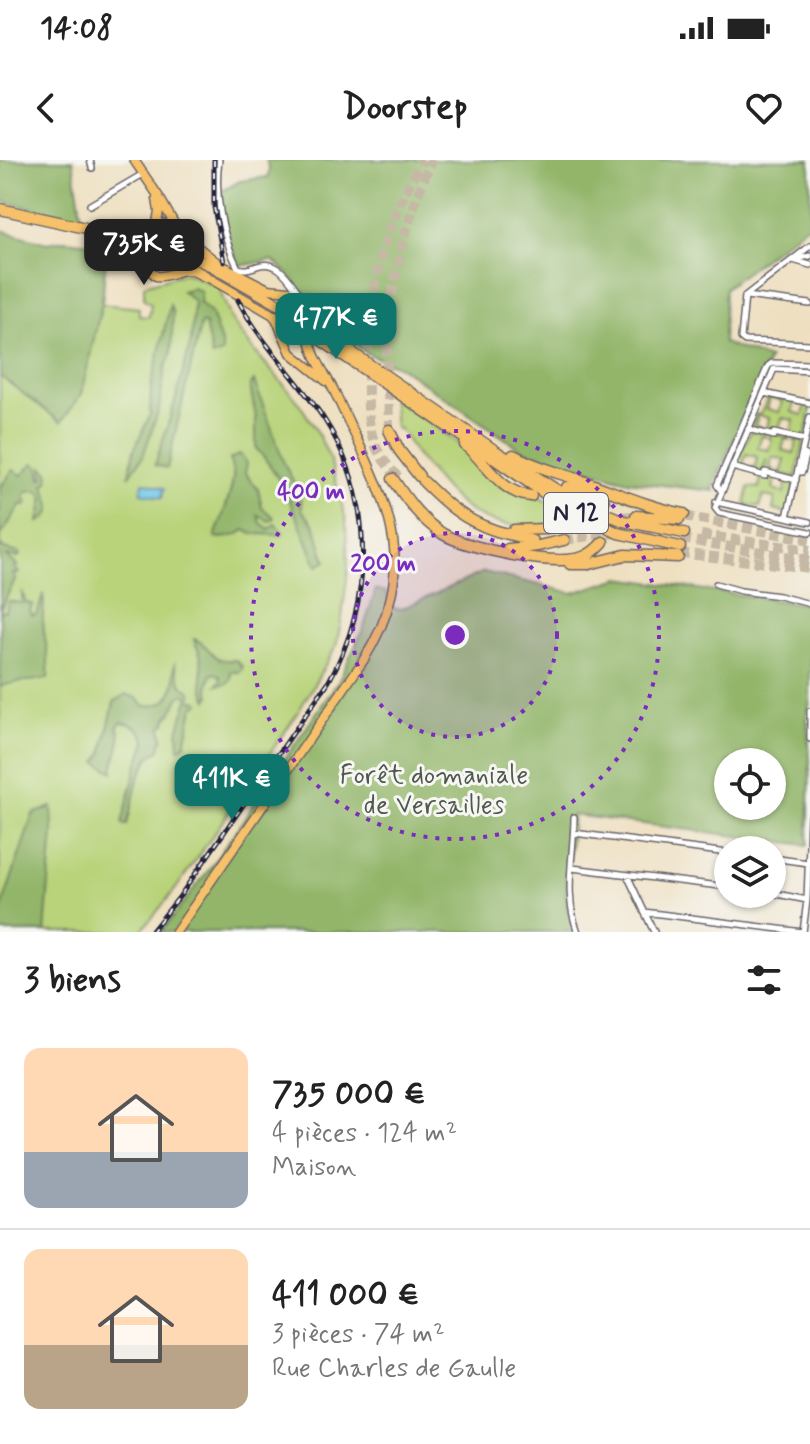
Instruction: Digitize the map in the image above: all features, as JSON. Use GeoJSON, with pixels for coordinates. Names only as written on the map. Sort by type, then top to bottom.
{"type":"FeatureCollection","features":[{"type":"Feature","properties":{"kind":"highway","name":"N 12"},"geometry":{"type":"LineString","coordinates":[[0,212],[57,221],[149,242],[217,269],[297,315],[574,501],[680,546]]}},
{"type":"Feature","properties":{"kind":"highway","name":"N 12"},"geometry":{"type":"LineString","coordinates":[[0,212],[156,249],[181,258],[293,321],[314,339],[566,508],[641,543],[680,546]]}},
{"type":"Feature","properties":{"kind":"highway"},"geometry":{"type":"LineString","coordinates":[[57,221],[159,238],[219,264]]}},
{"type":"Feature","properties":{"kind":"highway"},"geometry":{"type":"LineString","coordinates":[[98,236],[106,242],[178,262],[205,276]]}},
{"type":"Feature","properties":{"kind":"highway"},"geometry":{"type":"LineString","coordinates":[[250,281],[311,320],[386,376]]}},
{"type":"Feature","properties":{"kind":"highway"},"geometry":{"type":"LineString","coordinates":[[275,316],[314,339]]}},
{"type":"Feature","properties":{"kind":"highway"},"geometry":{"type":"LineString","coordinates":[[389,430],[399,450],[445,504],[491,529],[532,541]]}},
{"type":"Feature","properties":{"kind":"highway"},"geometry":{"type":"LineString","coordinates":[[453,431],[452,436],[471,450],[506,487],[520,495],[531,496]]}},
{"type":"Feature","properties":{"kind":"highway"},"geometry":{"type":"LineString","coordinates":[[483,441],[585,485],[597,493],[601,502],[585,490],[567,487]]}},
{"type":"Feature","properties":{"kind":"highway"},"geometry":{"type":"LineString","coordinates":[[544,469],[684,517],[635,514]]}},
{"type":"Feature","properties":{"kind":"highway"},"geometry":{"type":"LineString","coordinates":[[564,540],[511,549],[459,538],[424,514],[395,478],[414,509],[441,532],[476,548],[575,565],[680,546]]}},
{"type":"Feature","properties":{"kind":"highway"},"geometry":{"type":"LineString","coordinates":[[471,520],[517,531],[547,529]]}},
{"type":"Feature","properties":{"kind":"highway"},"geometry":{"type":"LineString","coordinates":[[661,537],[680,546]]}},
{"type":"Feature","properties":{"kind":"highway"},"geometry":{"type":"LineString","coordinates":[[512,554],[574,559],[590,554],[601,541],[575,555],[550,550]]}},
{"type":"Feature","properties":{"kind":"main road"},"geometry":{"type":"LineString","coordinates":[[134,160],[150,184],[163,214],[190,242],[219,264],[250,281],[273,291],[293,292],[303,299],[308,314]]}},
{"type":"Feature","properties":{"kind":"main road"},"geometry":{"type":"LineString","coordinates":[[163,214],[156,232],[166,224],[178,230]]}},
{"type":"Feature","properties":{"kind":"main road"},"geometry":{"type":"LineString","coordinates":[[148,255],[148,268],[156,276],[186,269],[205,276],[275,316],[294,357],[334,391]]}},
{"type":"Feature","properties":{"kind":"main road"},"geometry":{"type":"LineString","coordinates":[[287,347],[295,353],[301,352],[314,339]]}},
{"type":"Feature","properties":{"kind":"main road"},"geometry":{"type":"LineString","coordinates":[[176,932],[363,661],[389,606],[395,557],[387,507],[315,356],[314,339]]}},
{"type":"Feature","properties":{"kind":"street"},"geometry":{"type":"LineString","coordinates":[[90,160],[92,168]]}},
{"type":"Feature","properties":{"kind":"street"},"geometry":{"type":"LineString","coordinates":[[219,160],[218,199],[238,269],[268,264],[274,266],[286,275],[303,299]]}},
{"type":"Feature","properties":{"kind":"street"},"geometry":{"type":"LineString","coordinates":[[90,205],[143,174]]}},
{"type":"Feature","properties":{"kind":"street"},"geometry":{"type":"LineString","coordinates":[[810,246],[745,296],[741,338],[745,341],[810,344]]}},
{"type":"Feature","properties":{"kind":"street"},"geometry":{"type":"LineString","coordinates":[[792,260],[810,256]]}},
{"type":"Feature","properties":{"kind":"street"},"geometry":{"type":"LineString","coordinates":[[792,260],[810,265]]}},
{"type":"Feature","properties":{"kind":"street"},"geometry":{"type":"LineString","coordinates":[[745,296],[810,304]]}},
{"type":"Feature","properties":{"kind":"street"},"geometry":{"type":"LineString","coordinates":[[772,366],[810,364]]}},
{"type":"Feature","properties":{"kind":"street"},"geometry":{"type":"LineString","coordinates":[[772,366],[810,371]]}},
{"type":"Feature","properties":{"kind":"street"},"geometry":{"type":"LineString","coordinates":[[772,366],[764,393],[715,508],[719,513],[810,532]]}},
{"type":"Feature","properties":{"kind":"street"},"geometry":{"type":"LineString","coordinates":[[722,492],[717,485],[772,366]]}},
{"type":"Feature","properties":{"kind":"street"},"geometry":{"type":"LineString","coordinates":[[764,393],[810,403]]}},
{"type":"Feature","properties":{"kind":"street"},"geometry":{"type":"LineString","coordinates":[[787,517],[810,417]]}},
{"type":"Feature","properties":{"kind":"street"},"geometry":{"type":"LineString","coordinates":[[748,429],[805,440]]}},
{"type":"Feature","properties":{"kind":"street"},"geometry":{"type":"LineString","coordinates":[[732,467],[796,480]]}},
{"type":"Feature","properties":{"kind":"street"},"geometry":{"type":"LineString","coordinates":[[716,502],[810,522]]}},
{"type":"Feature","properties":{"kind":"street"},"geometry":{"type":"LineString","coordinates":[[716,584],[810,604]]}},
{"type":"Feature","properties":{"kind":"street"},"geometry":{"type":"LineString","coordinates":[[810,711],[810,739]]}},
{"type":"Feature","properties":{"kind":"street"},"geometry":{"type":"LineString","coordinates":[[574,817],[569,897],[578,932]]}},
{"type":"Feature","properties":{"kind":"street"},"geometry":{"type":"LineString","coordinates":[[644,912],[803,932],[810,817]]}},
{"type":"Feature","properties":{"kind":"street"},"geometry":{"type":"LineString","coordinates":[[574,833],[714,851]]}},
{"type":"Feature","properties":{"kind":"street"},"geometry":{"type":"LineString","coordinates":[[786,860],[808,863]]}},
{"type":"Feature","properties":{"kind":"street"},"geometry":{"type":"LineString","coordinates":[[572,868],[714,885]]}},
{"type":"Feature","properties":{"kind":"street"},"geometry":{"type":"LineString","coordinates":[[627,875],[654,932]]}},
{"type":"Feature","properties":{"kind":"street"},"geometry":{"type":"LineString","coordinates":[[786,896],[807,900]]}},
{"type":"Feature","properties":{"kind":"green space"},"geometry":{"type":"Polygon","coordinates":[[[0,160],[73,160],[82,219],[0,201],[0,160]]]}},
{"type":"Feature","properties":{"kind":"green space"},"geometry":{"type":"Polygon","coordinates":[[[266,160],[810,160],[810,223],[725,288],[723,343],[769,359],[713,488],[715,491],[627,481],[522,450],[400,367],[368,354],[308,314],[296,284],[272,260],[240,266],[229,239],[220,192],[240,181],[268,177],[266,160]]]}},
{"type":"Feature","properties":{"kind":"green space"},"geometry":{"type":"Polygon","coordinates":[[[0,230],[47,243],[65,240],[107,245],[102,303],[81,395],[61,422],[0,376],[0,230]]]}},
{"type":"Feature","properties":{"kind":"green space"},"geometry":{"type":"Polygon","coordinates":[[[185,273],[218,286],[232,321],[297,400],[330,459],[346,521],[348,570],[336,646],[297,714],[175,890],[140,932],[44,932],[20,866],[0,913],[0,376],[98,316],[102,304],[139,308],[139,316],[149,317],[151,304],[144,299],[144,285],[185,273]]]}},
{"type":"Feature","properties":{"kind":"green space"},"geometry":{"type":"Polygon","coordinates":[[[192,288],[201,291],[200,303],[211,313],[222,353],[212,357],[205,324],[201,323],[167,468],[155,465],[191,341],[194,301],[182,291],[192,288]]]}},
{"type":"Feature","properties":{"kind":"green space"},"geometry":{"type":"Polygon","coordinates":[[[170,305],[173,313],[171,354],[165,369],[159,409],[143,456],[129,477],[134,450],[150,415],[151,387],[170,305]]]}},
{"type":"Feature","properties":{"kind":"green space"},"geometry":{"type":"Polygon","coordinates":[[[254,381],[285,465],[300,496],[302,510],[315,526],[326,561],[317,566],[284,489],[256,448],[256,418],[250,386],[254,381]]]}},
{"type":"Feature","properties":{"kind":"green space"},"geometry":{"type":"Polygon","coordinates":[[[392,395],[468,451],[500,486],[539,497],[579,522],[543,526],[510,525],[494,522],[464,507],[437,480],[395,427],[392,395]]]}},
{"type":"Feature","properties":{"kind":"green space"},"geometry":{"type":"Polygon","coordinates":[[[769,395],[775,396],[774,399],[770,398],[767,409],[779,412],[782,401],[778,397],[794,402],[792,412],[803,415],[806,404],[810,403],[805,439],[787,435],[794,420],[782,418],[779,429],[782,433],[773,431],[774,428],[772,433],[763,431],[763,428],[767,429],[769,418],[758,415],[755,426],[760,427],[759,430],[750,428],[769,395]]]}},
{"type":"Feature","properties":{"kind":"green space"},"geometry":{"type":"Polygon","coordinates":[[[751,431],[766,434],[761,437],[758,448],[769,450],[770,435],[775,434],[790,438],[785,439],[782,450],[794,453],[795,439],[804,441],[796,477],[778,473],[782,471],[785,460],[773,457],[770,468],[774,472],[763,473],[767,458],[762,472],[751,469],[755,468],[757,457],[746,454],[743,465],[748,469],[734,466],[751,431]]]}},
{"type":"Feature","properties":{"kind":"green space"},"geometry":{"type":"Polygon","coordinates":[[[240,454],[247,463],[245,473],[258,489],[262,508],[274,519],[269,521],[258,515],[261,523],[269,529],[275,524],[283,532],[282,535],[255,534],[244,530],[231,536],[215,537],[232,486],[230,459],[240,454]]]}},
{"type":"Feature","properties":{"kind":"green space"},"geometry":{"type":"Polygon","coordinates":[[[33,463],[39,467],[41,479],[43,467],[49,472],[48,482],[44,485],[51,510],[39,522],[44,497],[37,491],[26,492],[25,506],[21,504],[0,537],[0,488],[13,470],[22,475],[33,463]]]}},
{"type":"Feature","properties":{"kind":"green space"},"geometry":{"type":"Polygon","coordinates":[[[766,473],[780,477],[775,478],[773,489],[784,493],[787,481],[783,477],[795,480],[788,513],[773,510],[775,498],[763,496],[760,507],[745,504],[749,487],[759,488],[761,477],[766,473]]]}},
{"type":"Feature","properties":{"kind":"green space"},"geometry":{"type":"Polygon","coordinates":[[[0,545],[20,555],[6,556],[18,566],[14,567],[19,573],[13,574],[16,578],[0,610],[0,545]]]}},
{"type":"Feature","properties":{"kind":"green space","name":"Forêt domaniale de Versailles"},"geometry":{"type":"Polygon","coordinates":[[[484,572],[573,593],[620,578],[810,605],[808,845],[786,842],[786,836],[738,836],[573,815],[566,895],[576,932],[161,932],[208,871],[339,680],[364,627],[376,589],[386,592],[393,608],[401,609],[484,572]]]}},
{"type":"Feature","properties":{"kind":"green space"},"geometry":{"type":"Polygon","coordinates":[[[22,591],[26,603],[33,604],[30,610],[32,615],[37,614],[43,596],[48,678],[0,687],[0,611],[5,611],[9,601],[22,603],[22,591]]]}},
{"type":"Feature","properties":{"kind":"green space"},"geometry":{"type":"Polygon","coordinates":[[[194,639],[216,657],[236,660],[243,667],[240,672],[231,672],[231,679],[226,684],[217,685],[220,676],[215,673],[211,675],[208,700],[200,655],[194,639]]]}},
{"type":"Feature","properties":{"kind":"green space"},"geometry":{"type":"Polygon","coordinates":[[[175,664],[183,686],[191,692],[192,701],[200,703],[193,707],[185,745],[179,749],[178,731],[188,699],[184,694],[179,697],[161,727],[163,738],[159,751],[149,757],[138,779],[125,825],[122,823],[146,741],[136,727],[121,722],[117,727],[120,742],[113,772],[97,762],[102,755],[114,702],[126,694],[137,698],[144,706],[164,702],[173,690],[175,664]]]}},
{"type":"Feature","properties":{"kind":"green space"},"geometry":{"type":"Polygon","coordinates":[[[52,807],[45,932],[0,932],[0,913],[33,814],[52,807]]]}},
{"type":"Feature","properties":{"kind":"water"},"geometry":{"type":"Polygon","coordinates":[[[143,482],[164,488],[162,498],[141,493],[143,482]]]}},
{"type":"Feature","properties":{"kind":"tunnel"},"geometry":{"type":"LineString","coordinates":[[398,477],[378,451],[371,433],[368,408],[371,316],[387,237],[396,211],[423,160]]}},
{"type":"Feature","properties":{"kind":"tunnel"},"geometry":{"type":"LineString","coordinates":[[389,430],[387,349],[393,293],[408,225],[432,160]]}},
{"type":"Feature","properties":{"kind":"tunnel"},"geometry":{"type":"LineString","coordinates":[[547,529],[636,516]]}},
{"type":"Feature","properties":{"kind":"tunnel"},"geometry":{"type":"LineString","coordinates":[[684,516],[810,540]]}},
{"type":"Feature","properties":{"kind":"tunnel"},"geometry":{"type":"LineString","coordinates":[[564,540],[622,533]]}},
{"type":"Feature","properties":{"kind":"tunnel"},"geometry":{"type":"LineString","coordinates":[[642,535],[661,537]]}},
{"type":"Feature","properties":{"kind":"tunnel"},"geometry":{"type":"LineString","coordinates":[[701,535],[810,550]]}},
{"type":"Feature","properties":{"kind":"tunnel"},"geometry":{"type":"LineString","coordinates":[[681,539],[810,560]]}},
{"type":"Feature","properties":{"kind":"tunnel"},"geometry":{"type":"LineString","coordinates":[[679,553],[810,568]]}},
{"type":"Feature","properties":{"kind":"railway"},"geometry":{"type":"LineString","coordinates":[[214,160],[214,207],[224,262]]}},
{"type":"Feature","properties":{"kind":"railway"},"geometry":{"type":"LineString","coordinates":[[151,932],[180,896],[329,681],[344,650],[361,583],[360,515],[353,482],[341,450],[324,419],[257,331],[238,300]]}}]}
